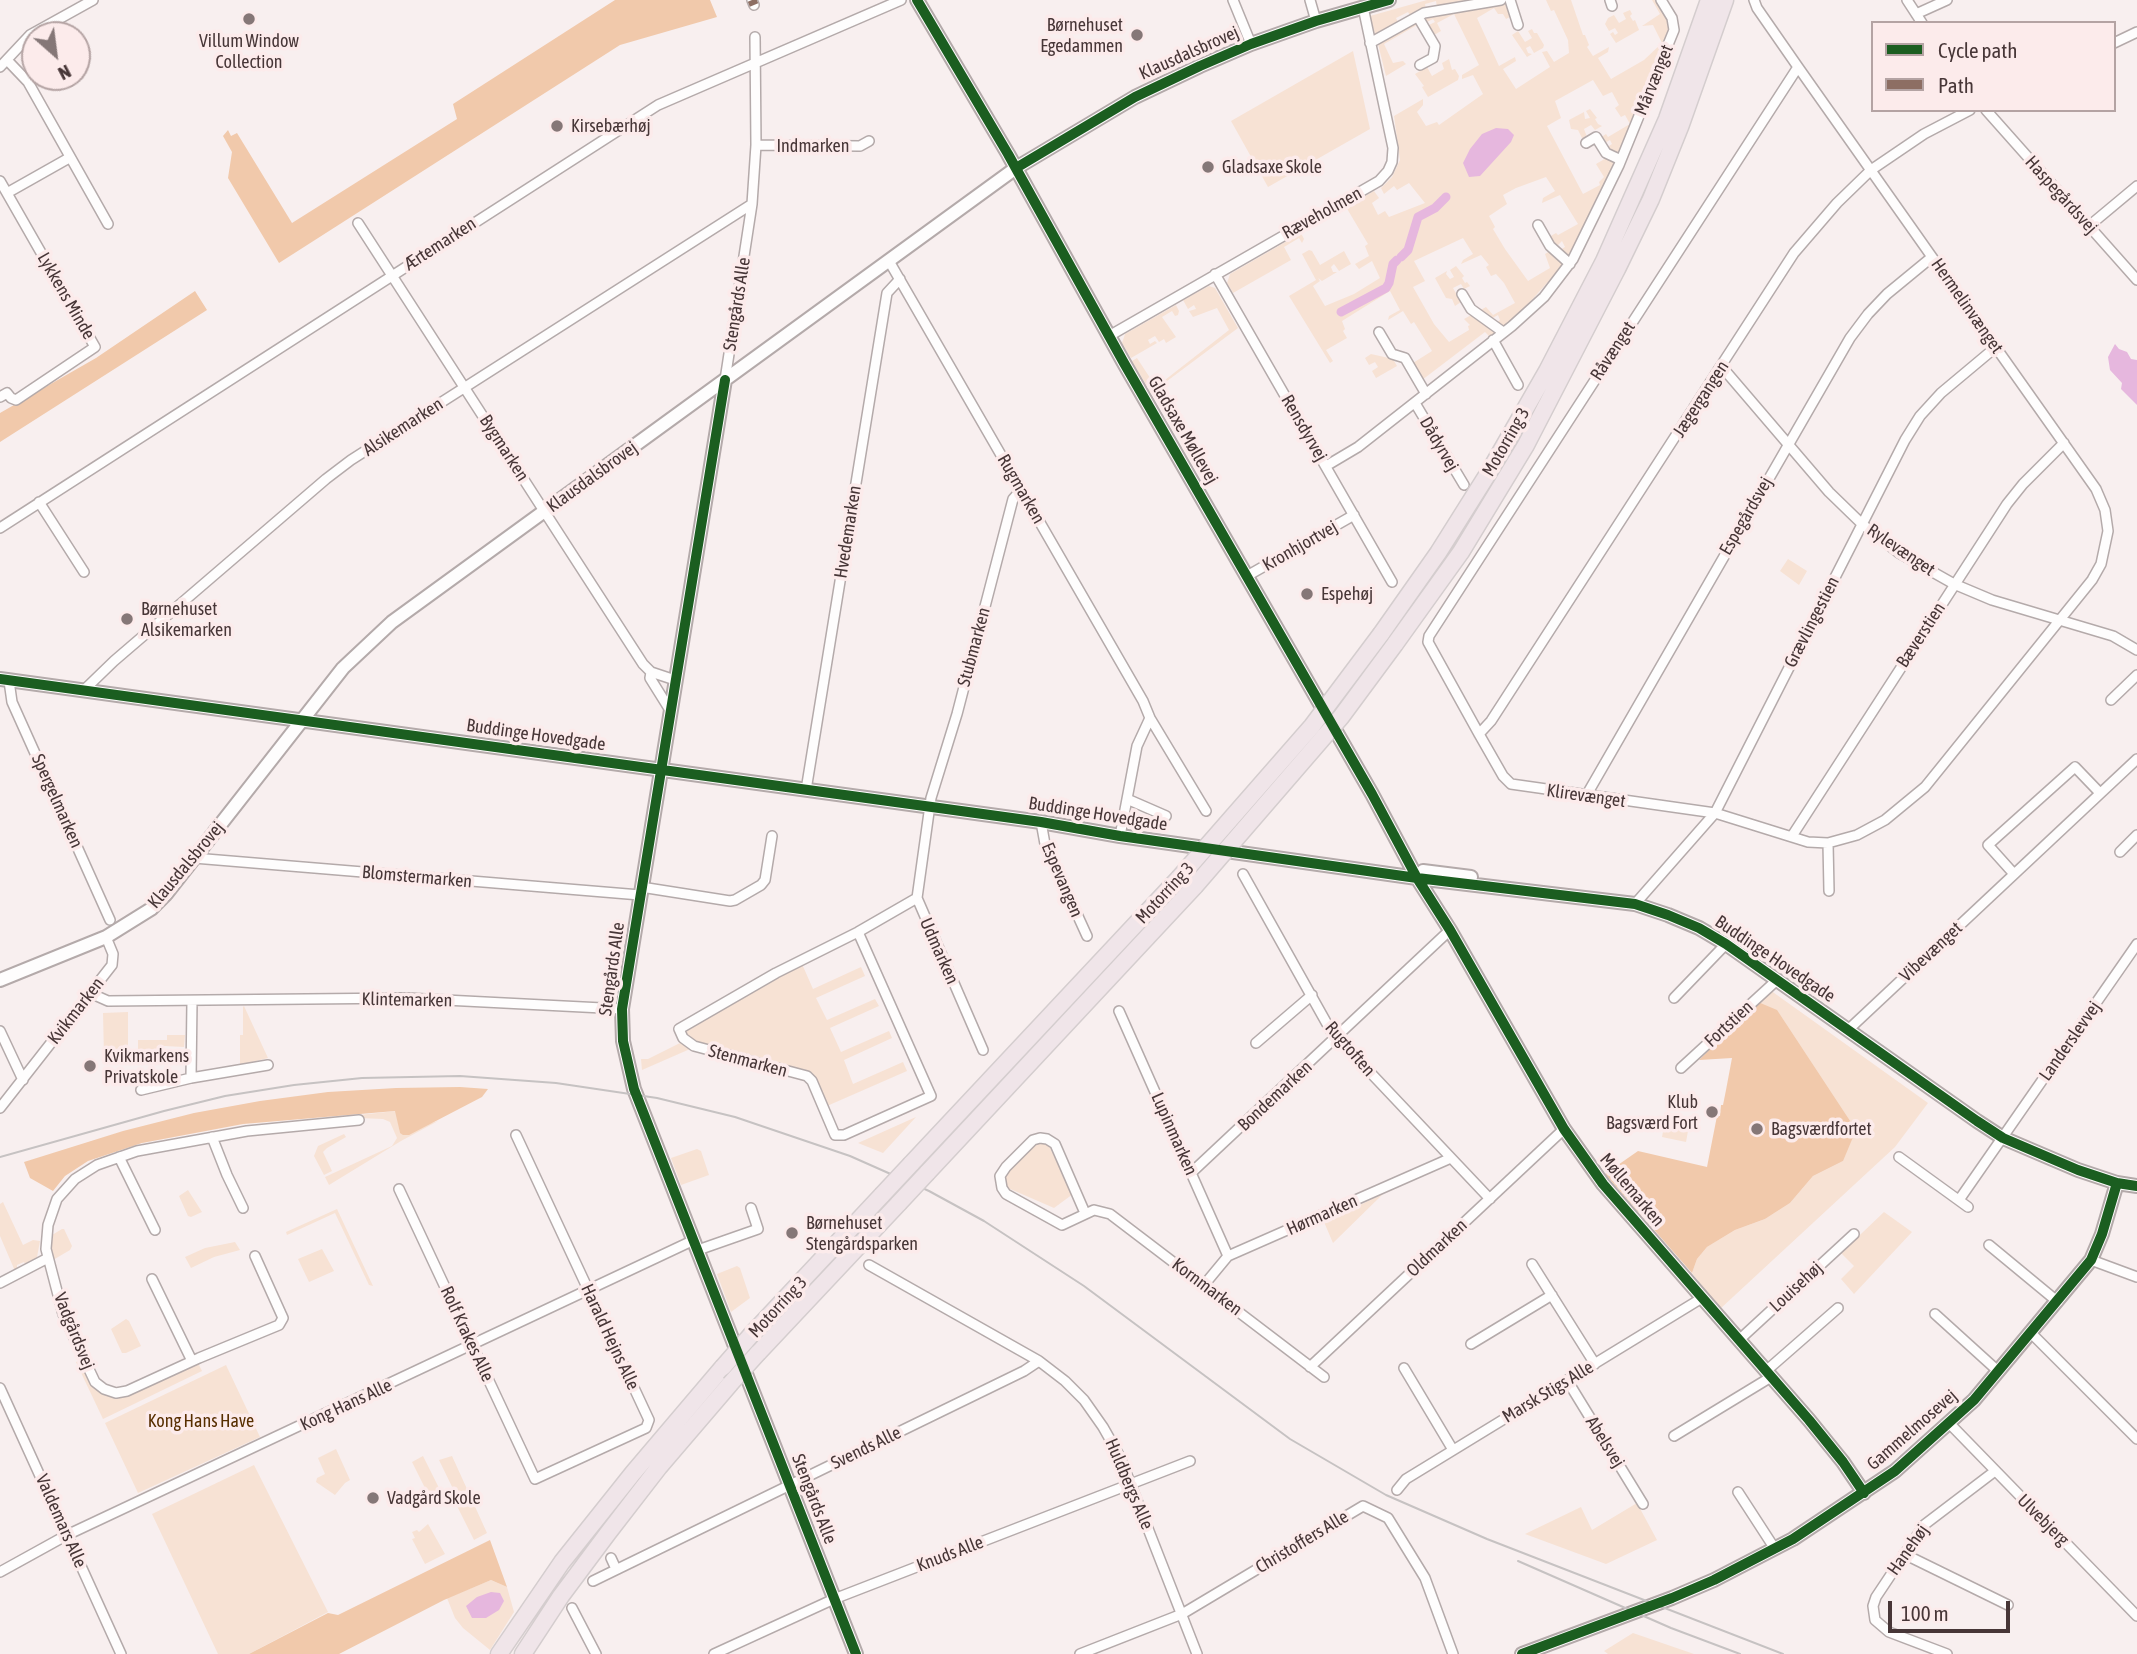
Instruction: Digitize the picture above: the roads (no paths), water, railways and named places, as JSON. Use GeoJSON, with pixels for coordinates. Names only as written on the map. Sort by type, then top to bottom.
{"type":"FeatureCollection","features":[{"type":"Feature","properties":{"kind":"highway","name":"Motorring 3"},"geometry":{"type":"LineString","coordinates":[[523,1654],[608,1533],[659,1467],[730,1384],[1195,886],[1341,717],[1489,472],[1547,371],[1604,261],[1667,120],[1709,0]]}},
{"type":"Feature","properties":{"kind":"highway","name":"Motorring 3"},"geometry":{"type":"LineString","coordinates":[[499,1654],[562,1562],[723,1367],[1180,878],[1461,552],[1526,445],[1651,199],[1681,127],[1725,0]]}},
{"type":"Feature","properties":{"kind":"street"},"geometry":{"type":"LineString","coordinates":[[93,0],[30,35],[3,64],[28,82],[108,224]]}},
{"type":"Feature","properties":{"kind":"street","name":"Ærtemarken"},"geometry":{"type":"LineString","coordinates":[[0,528],[658,105],[901,0]]}},
{"type":"Feature","properties":{"kind":"street","name":"Gladsaxe Møllevej"},"geometry":{"type":"LineString","coordinates":[[917,0],[1016,168],[1109,336],[1377,802],[1415,874]]}},
{"type":"Feature","properties":{"kind":"street","name":"Klausdalsbrovej"},"geometry":{"type":"LineString","coordinates":[[1233,0],[1251,44]]}},
{"type":"Feature","properties":{"kind":"street"},"geometry":{"type":"LineString","coordinates":[[1310,0],[1316,21]]}},
{"type":"Feature","properties":{"kind":"street","name":"Klausdalsbrovej"},"geometry":{"type":"LineString","coordinates":[[0,980],[106,937],[151,909],[166,894],[343,668],[392,622],[1016,168],[1135,97],[1251,44],[1316,21],[1389,0]]}},
{"type":"Feature","properties":{"kind":"street"},"geometry":{"type":"LineString","coordinates":[[1370,43],[1424,13],[1501,0]]}},
{"type":"Feature","properties":{"kind":"street"},"geometry":{"type":"LineString","coordinates":[[1510,0],[1518,25]]}},
{"type":"Feature","properties":{"kind":"street","name":"Mårvænget"},"geometry":{"type":"LineString","coordinates":[[1326,466],[1358,447],[1503,332],[1544,297],[1570,264],[1621,160],[1674,30],[1672,18],[1661,0]]}},
{"type":"Feature","properties":{"kind":"street","name":"Hermelinvænget"},"geometry":{"type":"LineString","coordinates":[[1754,0],[1798,67],[2096,489],[2105,510],[2108,531],[2101,564],[2092,580],[2058,621]]}},
{"type":"Feature","properties":{"kind":"street"},"geometry":{"type":"LineString","coordinates":[[1906,0],[1921,21]]}},
{"type":"Feature","properties":{"kind":"street"},"geometry":{"type":"LineString","coordinates":[[1916,14],[1947,0]]}},
{"type":"Feature","properties":{"kind":"street","name":"Ræveholmen"},"geometry":{"type":"LineString","coordinates":[[1109,336],[1379,181],[1388,171],[1393,148],[1363,7]]}},
{"type":"Feature","properties":{"kind":"street"},"geometry":{"type":"LineString","coordinates":[[1418,17],[1435,46],[1433,58],[1420,65]]}},
{"type":"Feature","properties":{"kind":"street"},"geometry":{"type":"LineString","coordinates":[[2116,42],[2137,32]]}},
{"type":"Feature","properties":{"kind":"street","name":"Stengårds Alle"},"geometry":{"type":"LineString","coordinates":[[755,37],[756,145],[752,204],[622,1010],[623,1041],[629,1073],[856,1654]]}},
{"type":"Feature","properties":{"kind":"street","name":"Råvænget"},"geometry":{"type":"LineString","coordinates":[[1429,636],[1798,67]]}},
{"type":"Feature","properties":{"kind":"street","name":"Jægergangen"},"geometry":{"type":"LineString","coordinates":[[1479,733],[1491,721],[1794,253],[1829,211],[1871,170],[1924,134],[1966,112]]}},
{"type":"Feature","properties":{"kind":"street","name":"Haspegårdsvej"},"geometry":{"type":"LineString","coordinates":[[1988,112],[2137,280]]}},
{"type":"Feature","properties":{"kind":"street"},"geometry":{"type":"LineString","coordinates":[[1586,143],[1596,137],[1605,153],[1621,160]]}},
{"type":"Feature","properties":{"kind":"street","name":"Indmarken"},"geometry":{"type":"LineString","coordinates":[[756,145],[860,146],[869,141]]}},
{"type":"Feature","properties":{"kind":"street"},"geometry":{"type":"LineString","coordinates":[[7,194],[69,158]]}},
{"type":"Feature","properties":{"kind":"street","name":"Lykkens Minde"},"geometry":{"type":"LineString","coordinates":[[0,181],[95,347],[16,400],[8,393],[0,397]]}},
{"type":"Feature","properties":{"kind":"street"},"geometry":{"type":"LineString","coordinates":[[2089,226],[2137,186]]}},
{"type":"Feature","properties":{"kind":"street","name":"Alsikemarken"},"geometry":{"type":"LineString","coordinates":[[83,691],[94,678],[326,479],[752,204]]}},
{"type":"Feature","properties":{"kind":"street","name":"Bygmarken"},"geometry":{"type":"LineString","coordinates":[[358,223],[643,664],[651,672],[650,678],[670,710]]}},
{"type":"Feature","properties":{"kind":"street"},"geometry":{"type":"LineString","coordinates":[[1538,225],[1550,246],[1570,264]]}},
{"type":"Feature","properties":{"kind":"street","name":"Espegårdsvej"},"geometry":{"type":"LineString","coordinates":[[1586,796],[1850,338],[1887,294],[1932,257]]}},
{"type":"Feature","properties":{"kind":"street","name":"Rugmarken"},"geometry":{"type":"LineString","coordinates":[[889,261],[1206,811]]}},
{"type":"Feature","properties":{"kind":"street","name":"Rensdyrvej"},"geometry":{"type":"LineString","coordinates":[[1214,274],[1392,582]]}},
{"type":"Feature","properties":{"kind":"street","name":"Hvedemarken"},"geometry":{"type":"LineString","coordinates":[[806,790],[887,293],[900,279]]}},
{"type":"Feature","properties":{"kind":"street"},"geometry":{"type":"LineString","coordinates":[[1462,293],[1471,309],[1503,332]]}},
{"type":"Feature","properties":{"kind":"street"},"geometry":{"type":"LineString","coordinates":[[1379,332],[1392,354],[1405,358],[1426,394]]}},
{"type":"Feature","properties":{"kind":"street"},"geometry":{"type":"LineString","coordinates":[[1493,340],[1518,385]]}},
{"type":"Feature","properties":{"kind":"street","name":"Grævlingestien"},"geometry":{"type":"LineString","coordinates":[[1635,904],[1715,813],[1905,440],[1920,416],[1941,393],[1996,346]]}},
{"type":"Feature","properties":{"kind":"street","name":"Rylevænget"},"geometry":{"type":"LineString","coordinates":[[1722,367],[1829,492],[1862,524],[1908,558],[1954,584],[1992,600],[2113,636],[2137,650]]}},
{"type":"Feature","properties":{"kind":"street","name":"Dådyrvej"},"geometry":{"type":"LineString","coordinates":[[1415,403],[1464,485]]}},
{"type":"Feature","properties":{"kind":"street","name":"Bæverstien"},"geometry":{"type":"LineString","coordinates":[[1791,836],[1954,584],[2023,484],[2064,443]]}},
{"type":"Feature","properties":{"kind":"street","name":"Stubmarken"},"geometry":{"type":"LineString","coordinates":[[930,807],[1013,499],[1021,491]]}},
{"type":"Feature","properties":{"kind":"street"},"geometry":{"type":"LineString","coordinates":[[39,502],[84,572]]}},
{"type":"Feature","properties":{"kind":"street","name":"Kronhjortvej"},"geometry":{"type":"LineString","coordinates":[[1247,576],[1354,515]]}},
{"type":"Feature","properties":{"kind":"street","name":"Klirevænget"},"geometry":{"type":"LineString","coordinates":[[1429,636],[1430,649],[1503,776],[1511,784],[1715,813],[1808,842],[1828,843],[1857,835],[1885,820],[1926,787],[2058,621]]}},
{"type":"Feature","properties":{"kind":"street"},"geometry":{"type":"LineString","coordinates":[[651,672],[675,681]]}},
{"type":"Feature","properties":{"kind":"street"},"geometry":{"type":"LineString","coordinates":[[2111,700],[2137,676]]}},
{"type":"Feature","properties":{"kind":"street","name":"Buddinge Hovedgade"},"geometry":{"type":"LineString","coordinates":[[5,680],[1041,822],[1090,831],[1415,874],[1450,873],[1524,889],[1635,904],[1668,915],[1726,944],[2003,1138],[2078,1170],[2117,1183],[2137,1186]]}},
{"type":"Feature","properties":{"kind":"street","name":"Spergelmarken"},"geometry":{"type":"LineString","coordinates":[[5,680],[12,702],[110,920]]}},
{"type":"Feature","properties":{"kind":"street"},"geometry":{"type":"LineString","coordinates":[[1121,833],[1137,746],[1150,718]]}},
{"type":"Feature","properties":{"kind":"street","name":"Vibevænget"},"geometry":{"type":"LineString","coordinates":[[1848,1030],[2137,759]]}},
{"type":"Feature","properties":{"kind":"street"},"geometry":{"type":"LineString","coordinates":[[2014,874],[1989,845],[2075,766],[2100,793]]}},
{"type":"Feature","properties":{"kind":"street"},"geometry":{"type":"LineString","coordinates":[[1127,799],[1166,816]]}},
{"type":"Feature","properties":{"kind":"street","name":"Udmarken"},"geometry":{"type":"LineString","coordinates":[[930,807],[917,898],[982,1050]]}},
{"type":"Feature","properties":{"kind":"street","name":"Espevangen"},"geometry":{"type":"LineString","coordinates":[[1041,822],[1045,845],[1087,936]]}},
{"type":"Feature","properties":{"kind":"street"},"geometry":{"type":"LineString","coordinates":[[2120,852],[2137,835]]}},
{"type":"Feature","properties":{"kind":"street","name":"Blomstermarken"},"geometry":{"type":"LineString","coordinates":[[194,858],[641,891],[730,901],[761,885],[765,880],[772,836]]}},
{"type":"Feature","properties":{"kind":"street"},"geometry":{"type":"LineString","coordinates":[[1828,843],[1829,891]]}},
{"type":"Feature","properties":{"kind":"street","name":"Rugtoften"},"geometry":{"type":"LineString","coordinates":[[1243,874],[1336,1037],[1490,1199]]}},
{"type":"Feature","properties":{"kind":"street","name":"Møllemarken"},"geometry":{"type":"LineString","coordinates":[[1415,874],[1564,1129],[1603,1184],[1829,1444],[1864,1493]]}},
{"type":"Feature","properties":{"kind":"street","name":"Stenmarken"},"geometry":{"type":"LineString","coordinates":[[858,932],[931,1096],[844,1135],[835,1135],[812,1081],[807,1076],[694,1046],[683,1038],[679,1029],[776,973],[858,932],[917,898]]}},
{"type":"Feature","properties":{"kind":"street","name":"Bondemarken"},"geometry":{"type":"LineString","coordinates":[[1191,1173],[1450,930]]}},
{"type":"Feature","properties":{"kind":"street","name":"Kvikmarken"},"geometry":{"type":"LineString","coordinates":[[0,1108],[114,960],[106,937]]}},
{"type":"Feature","properties":{"kind":"street"},"geometry":{"type":"LineString","coordinates":[[1674,998],[1726,944]]}},
{"type":"Feature","properties":{"kind":"street","name":"Landerslevvej"},"geometry":{"type":"LineString","coordinates":[[1959,1200],[2137,944]]}},
{"type":"Feature","properties":{"kind":"street","name":"Fortstien"},"geometry":{"type":"LineString","coordinates":[[1681,1068],[1777,980]]}},
{"type":"Feature","properties":{"kind":"street","name":"Klintemarken"},"geometry":{"type":"LineString","coordinates":[[90,993],[108,1002],[406,998],[622,1010]]}},
{"type":"Feature","properties":{"kind":"street"},"geometry":{"type":"LineString","coordinates":[[1256,1043],[1312,995]]}},
{"type":"Feature","properties":{"kind":"street"},"geometry":{"type":"LineString","coordinates":[[191,1078],[192,1001]]}},
{"type":"Feature","properties":{"kind":"street","name":"Lupinmarken"},"geometry":{"type":"LineString","coordinates":[[1119,1011],[1228,1256]]}},
{"type":"Feature","properties":{"kind":"street"},"geometry":{"type":"LineString","coordinates":[[0,1031],[23,1080]]}},
{"type":"Feature","properties":{"kind":"street"},"geometry":{"type":"LineString","coordinates":[[141,1090],[191,1078],[268,1065]]}},
{"type":"Feature","properties":{"kind":"street","name":"Vadgårdsvej"},"geometry":{"type":"LineString","coordinates":[[255,1256],[283,1321],[279,1325],[127,1391],[116,1393],[103,1389],[95,1382],[63,1314],[54,1273],[47,1259],[48,1225],[57,1199],[66,1187],[85,1171],[119,1157],[137,1151],[247,1131],[359,1120]]}},
{"type":"Feature","properties":{"kind":"street","name":"Oldmarken"},"geometry":{"type":"LineString","coordinates":[[1310,1367],[1564,1129]]}},
{"type":"Feature","properties":{"kind":"street","name":"Harald Hejns Alle"},"geometry":{"type":"LineString","coordinates":[[516,1135],[649,1420],[646,1428],[535,1479]]}},
{"type":"Feature","properties":{"kind":"street"},"geometry":{"type":"LineString","coordinates":[[212,1137],[243,1208]]}},
{"type":"Feature","properties":{"kind":"street","name":"Kornmarken"},"geometry":{"type":"LineString","coordinates":[[1085,1213],[1055,1144],[1047,1139],[1033,1140],[1000,1176],[1006,1194],[1062,1225],[1094,1210],[1110,1214],[1324,1377]]}},
{"type":"Feature","properties":{"kind":"street"},"geometry":{"type":"LineString","coordinates":[[119,1157],[155,1230]]}},
{"type":"Feature","properties":{"kind":"street"},"geometry":{"type":"LineString","coordinates":[[1899,1157],[1968,1207]]}},
{"type":"Feature","properties":{"kind":"street","name":"Hørmarken"},"geometry":{"type":"LineString","coordinates":[[1204,1285],[1228,1256],[1451,1158]]}},
{"type":"Feature","properties":{"kind":"street","name":"Gammelmosevej"},"geometry":{"type":"LineString","coordinates":[[1529,1653],[1672,1598],[1775,1549],[1903,1465],[1950,1424],[1999,1372],[2091,1260],[2102,1234],[2117,1183]]}},
{"type":"Feature","properties":{"kind":"street","name":"Rolf Krakes Alle"},"geometry":{"type":"LineString","coordinates":[[399,1189],[535,1479]]}},
{"type":"Feature","properties":{"kind":"street","name":"Kong Hans Alle"},"geometry":{"type":"LineString","coordinates":[[0,1572],[67,1535],[588,1290],[696,1245],[758,1229],[751,1208]]}},
{"type":"Feature","properties":{"kind":"street","name":"Louisehøj"},"geometry":{"type":"LineString","coordinates":[[1739,1340],[1854,1234]]}},
{"type":"Feature","properties":{"kind":"street"},"geometry":{"type":"LineString","coordinates":[[1989,1245],[2058,1302]]}},
{"type":"Feature","properties":{"kind":"street"},"geometry":{"type":"LineString","coordinates":[[0,1283],[47,1259]]}},
{"type":"Feature","properties":{"kind":"street"},"geometry":{"type":"LineString","coordinates":[[2091,1260],[2133,1273],[2137,1277]]}},
{"type":"Feature","properties":{"kind":"street"},"geometry":{"type":"LineString","coordinates":[[1532,1264],[1595,1364]]}},
{"type":"Feature","properties":{"kind":"street","name":"Huldbergs Alle"},"geometry":{"type":"LineString","coordinates":[[869,1265],[1039,1360],[1069,1385],[1104,1427],[1120,1457],[1197,1654]]}},
{"type":"Feature","properties":{"kind":"street"},"geometry":{"type":"LineString","coordinates":[[152,1279],[192,1361]]}},
{"type":"Feature","properties":{"kind":"street"},"geometry":{"type":"LineString","coordinates":[[1471,1344],[1552,1295]]}},
{"type":"Feature","properties":{"kind":"street","name":"Marsk Stigs Alle"},"geometry":{"type":"LineString","coordinates":[[1397,1490],[1406,1479],[1702,1298]]}},
{"type":"Feature","properties":{"kind":"street"},"geometry":{"type":"LineString","coordinates":[[1674,1436],[1769,1374],[1838,1308]]}},
{"type":"Feature","properties":{"kind":"street"},"geometry":{"type":"LineString","coordinates":[[1935,1314],[1999,1372]]}},
{"type":"Feature","properties":{"kind":"street"},"geometry":{"type":"LineString","coordinates":[[2032,1334],[2137,1439]]}},
{"type":"Feature","properties":{"kind":"street","name":"Svends Alle"},"geometry":{"type":"LineString","coordinates":[[593,1581],[1024,1371],[1039,1360]]}},
{"type":"Feature","properties":{"kind":"street"},"geometry":{"type":"LineString","coordinates":[[1404,1368],[1453,1450]]}},
{"type":"Feature","properties":{"kind":"street","name":"Abelsvej"},"geometry":{"type":"LineString","coordinates":[[1567,1380],[1643,1504]]}},
{"type":"Feature","properties":{"kind":"street","name":"Valdemars Alle"},"geometry":{"type":"LineString","coordinates":[[0,1388],[121,1654]]}},
{"type":"Feature","properties":{"kind":"street","name":"Ulvebjerg"},"geometry":{"type":"LineString","coordinates":[[1950,1424],[2137,1616]]}},
{"type":"Feature","properties":{"kind":"street","name":"Knuds Alle"},"geometry":{"type":"LineString","coordinates":[[714,1654],[834,1599],[1190,1461]]}},
{"type":"Feature","properties":{"kind":"street","name":"Hanehøj"},"geometry":{"type":"LineString","coordinates":[[1947,1654],[1889,1632],[1875,1620],[1873,1606],[1876,1597],[1924,1525],[1995,1471]]}},
{"type":"Feature","properties":{"kind":"street"},"geometry":{"type":"LineString","coordinates":[[1738,1492],[1775,1549]]}},
{"type":"Feature","properties":{"kind":"street","name":"Christoffers Alle"},"geometry":{"type":"LineString","coordinates":[[1080,1654],[1182,1614],[1363,1506],[1388,1518],[1425,1578],[1453,1654]]}},
{"type":"Feature","properties":{"kind":"street"},"geometry":{"type":"LineString","coordinates":[[1905,1553],[2008,1605]]}},
{"type":"Feature","properties":{"kind":"street"},"geometry":{"type":"LineString","coordinates":[[611,1558],[616,1569]]}},
{"type":"Feature","properties":{"kind":"street"},"geometry":{"type":"LineString","coordinates":[[572,1608],[596,1654]]}},
{"type":"Feature","properties":{"kind":"waterway"},"geometry":{"type":"LineString","coordinates":[[1401,257],[1408,250],[1418,217],[1435,208],[1446,197]]}},
{"type":"Feature","properties":{"kind":"waterway"},"geometry":{"type":"LineString","coordinates":[[1341,312],[1386,288],[1393,264],[1397,260]]}},
{"type":"Feature","properties":{"kind":"tram line"},"geometry":{"type":"LineString","coordinates":[[0,1157],[225,1096],[362,1078],[460,1076],[556,1083],[657,1098],[735,1117],[850,1156],[929,1191],[984,1221],[1084,1286],[1290,1439],[1386,1495],[1487,1539],[1783,1654]]}},
{"type":"Feature","properties":{"kind":"tram line"},"geometry":{"type":"LineString","coordinates":[[1518,1561],[1671,1628],[1740,1654]]}},
{"type":"Feature","properties":{"kind":"place","name":"Villum Window Collection"},"geometry":{"type":"Point","coordinates":[249,19]}},
{"type":"Feature","properties":{"kind":"place","name":"Børnehuset Egedammen"},"geometry":{"type":"Point","coordinates":[1137,35]}},
{"type":"Feature","properties":{"kind":"place","name":"Kirsebærhøj"},"geometry":{"type":"Point","coordinates":[557,126]}},
{"type":"Feature","properties":{"kind":"place","name":"Gladsaxe Skole"},"geometry":{"type":"Point","coordinates":[1208,167]}},
{"type":"Feature","properties":{"kind":"place","name":"Espehøj"},"geometry":{"type":"Point","coordinates":[1307,594]}},
{"type":"Feature","properties":{"kind":"place","name":"Børnehuset Alsikemarken"},"geometry":{"type":"Point","coordinates":[127,619]}},
{"type":"Feature","properties":{"kind":"place","name":"Kvikmarkens Privatskole"},"geometry":{"type":"Point","coordinates":[90,1066]}},
{"type":"Feature","properties":{"kind":"place","name":"Klub Bagsværd Fort"},"geometry":{"type":"Point","coordinates":[1712,1112]}},
{"type":"Feature","properties":{"kind":"place","name":"Bagsværdfortet"},"geometry":{"type":"Point","coordinates":[1757,1129]}},
{"type":"Feature","properties":{"kind":"place","name":"Børnehuset Stengårdsparken"},"geometry":{"type":"Point","coordinates":[792,1233]}},
{"type":"Feature","properties":{"kind":"place","name":"Vadgård Skole"},"geometry":{"type":"Point","coordinates":[373,1498]}},
{"type":"Feature","properties":{"kind":"park label","name":"Kong Hans Have"},"geometry":{"type":"Point","coordinates":[201,1421]}}]}
